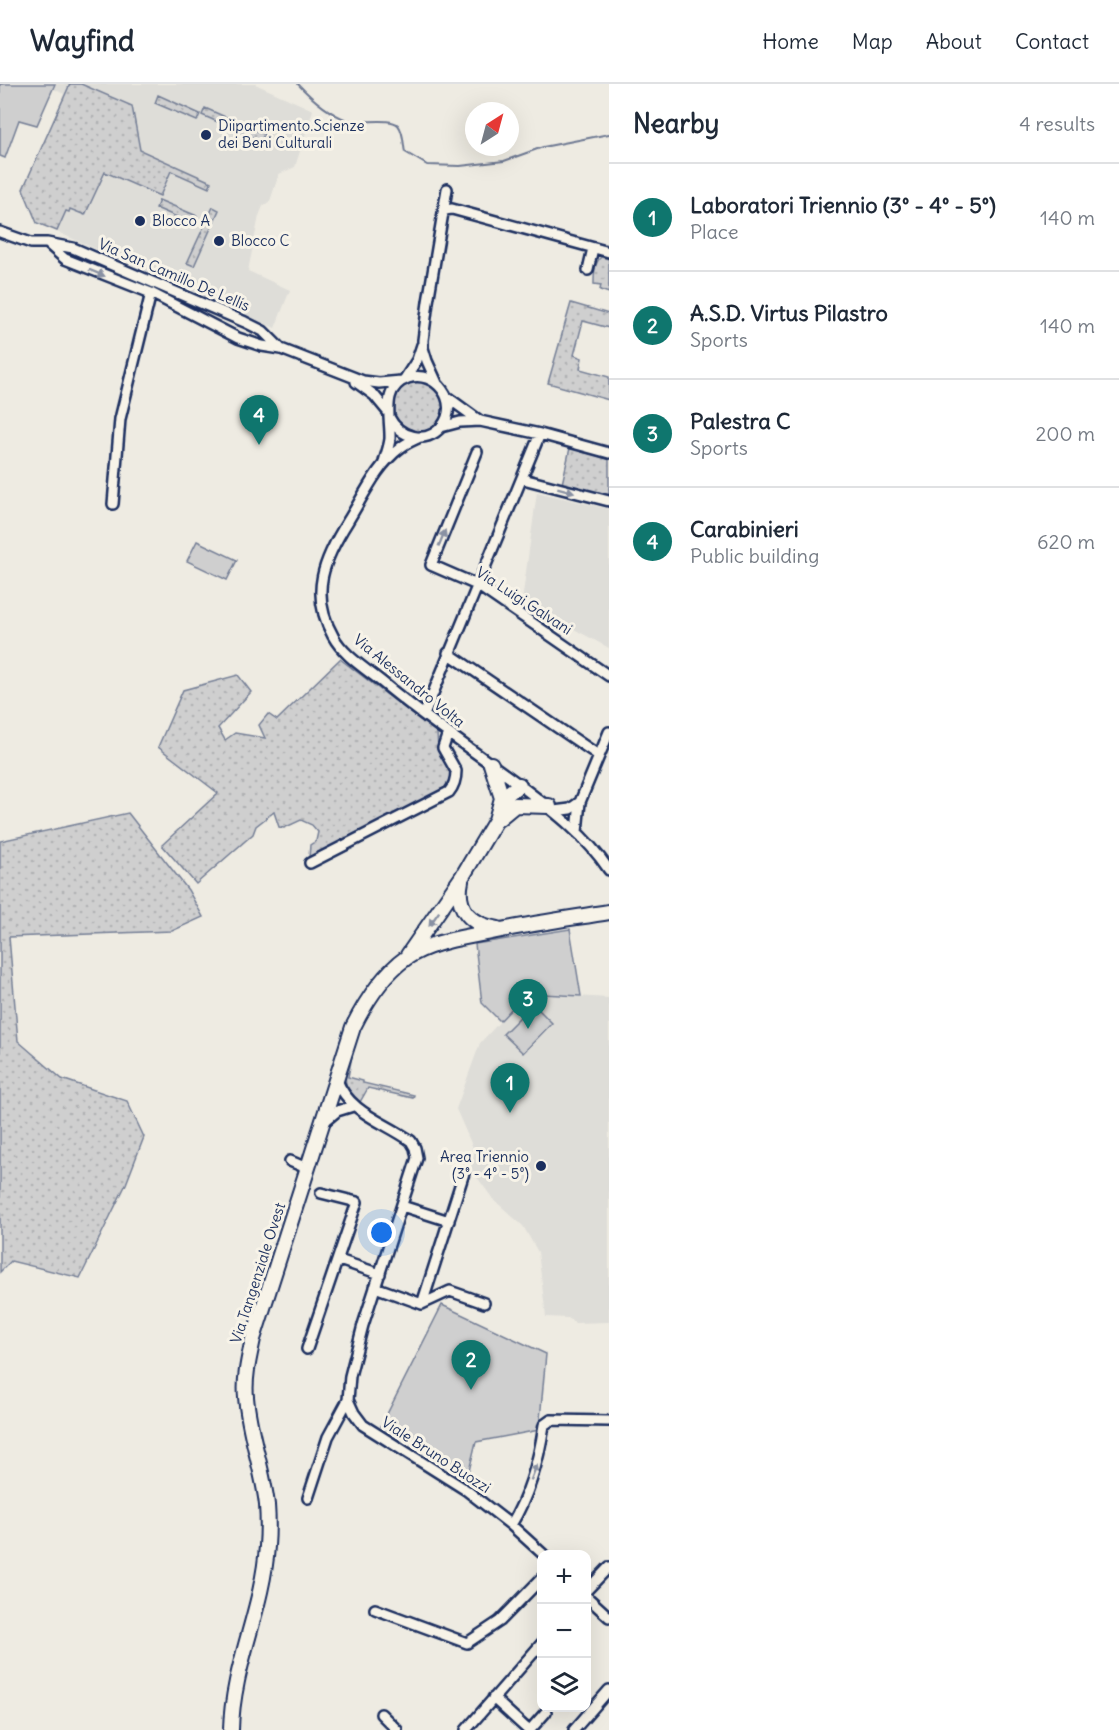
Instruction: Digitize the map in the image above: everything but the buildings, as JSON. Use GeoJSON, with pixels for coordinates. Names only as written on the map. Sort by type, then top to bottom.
{"type":"FeatureCollection","features":[{"type":"Feature","properties":{"kind":"main road"},"geometry":{"type":"LineString","coordinates":[[404,960],[462,877],[496,820],[502,798],[491,764]]}},
{"type":"Feature","properties":{"kind":"main road"},"geometry":{"type":"LineString","coordinates":[[502,798],[519,785]]}},
{"type":"Feature","properties":{"kind":"main road"},"geometry":{"type":"LineString","coordinates":[[516,805],[519,785]]}},
{"type":"Feature","properties":{"kind":"main road"},"geometry":{"type":"LineString","coordinates":[[496,820],[516,805],[552,809]]}},
{"type":"Feature","properties":{"kind":"main road"},"geometry":{"type":"LineString","coordinates":[[462,877],[459,895],[465,913],[478,923],[500,930]]}},
{"type":"Feature","properties":{"kind":"main road","name":"Via Tangenziale Ovest"},"geometry":{"type":"LineString","coordinates":[[231,1730],[232,1707],[263,1577],[267,1544],[267,1504],[245,1395],[248,1364],[253,1339],[352,1031],[365,1005],[384,979],[404,960],[429,946],[500,930],[609,912]]}},
{"type":"Feature","properties":{"kind":"street"},"geometry":{"type":"LineString","coordinates":[[447,189],[423,348],[438,384],[447,397],[480,421]]}},
{"type":"Feature","properties":{"kind":"street"},"geometry":{"type":"LineString","coordinates":[[445,210],[452,209],[609,252]]}},
{"type":"Feature","properties":{"kind":"street","name":"Via San Camillo De Lellis"},"geometry":{"type":"LineString","coordinates":[[0,232],[32,243],[47,243],[73,248],[246,322],[263,332],[281,349]]}},
{"type":"Feature","properties":{"kind":"street","name":"Via San Camillo De Lellis"},"geometry":{"type":"LineString","coordinates":[[47,243],[66,259],[151,293],[238,338],[262,346],[281,349],[363,381],[379,383],[402,381]]}},
{"type":"Feature","properties":{"kind":"street"},"geometry":{"type":"LineString","coordinates":[[588,270],[593,248]]}},
{"type":"Feature","properties":{"kind":"street"},"geometry":{"type":"LineString","coordinates":[[113,504],[120,419],[151,293]]}},
{"type":"Feature","properties":{"kind":"street"},"geometry":{"type":"LineString","coordinates":[[423,340],[417,360],[391,393],[389,414],[398,430],[420,437],[428,436],[441,427],[460,422],[480,421],[540,434],[609,453]]}},
{"type":"Feature","properties":{"kind":"street","name":"Via San Camillo De Lellis"},"geometry":{"type":"LineString","coordinates":[[346,376],[368,390],[389,414]]}},
{"type":"Feature","properties":{"kind":"street"},"geometry":{"type":"LineString","coordinates":[[402,381],[419,376],[438,384]]}},
{"type":"Feature","properties":{"kind":"street"},"geometry":{"type":"LineString","coordinates":[[441,427],[448,413],[447,397]]}},
{"type":"Feature","properties":{"kind":"street","name":"Via Alessandro Volta"},"geometry":{"type":"LineString","coordinates":[[382,467],[389,441],[389,414]]}},
{"type":"Feature","properties":{"kind":"street"},"geometry":{"type":"LineString","coordinates":[[424,715],[540,434]]}},
{"type":"Feature","properties":{"kind":"street","name":"Via Alessandro Volta"},"geometry":{"type":"LineString","coordinates":[[420,437],[400,447],[382,467],[328,554],[322,575],[323,609],[333,637],[343,650],[424,715],[552,809],[577,832],[609,870]]}},
{"type":"Feature","properties":{"kind":"street","name":"Via Luigi Galvani"},"geometry":{"type":"LineString","coordinates":[[477,453],[431,565],[477,585],[609,675]]}},
{"type":"Feature","properties":{"kind":"street"},"geometry":{"type":"LineString","coordinates":[[523,479],[609,501]]}},
{"type":"Feature","properties":{"kind":"street"},"geometry":{"type":"LineString","coordinates":[[448,653],[598,755]]}},
{"type":"Feature","properties":{"kind":"street"},"geometry":{"type":"LineString","coordinates":[[577,832],[580,802],[609,732]]}},
{"type":"Feature","properties":{"kind":"street"},"geometry":{"type":"LineString","coordinates":[[310,863],[449,792],[454,784],[456,771],[443,748],[448,733]]}},
{"type":"Feature","properties":{"kind":"street"},"geometry":{"type":"LineString","coordinates":[[552,809],[570,809],[580,802]]}},
{"type":"Feature","properties":{"kind":"street"},"geometry":{"type":"LineString","coordinates":[[567,823],[570,809]]}},
{"type":"Feature","properties":{"kind":"street"},"geometry":{"type":"LineString","coordinates":[[308,1498],[328,1437],[348,1400],[356,1351],[417,1158],[415,1148],[407,1139],[353,1106],[343,1094],[336,1078]]}},
{"type":"Feature","properties":{"kind":"street"},"geometry":{"type":"LineString","coordinates":[[322,1124],[337,1111],[353,1106]]}},
{"type":"Feature","properties":{"kind":"street"},"geometry":{"type":"LineString","coordinates":[[290,1161],[309,1169]]}},
{"type":"Feature","properties":{"kind":"street"},"geometry":{"type":"LineString","coordinates":[[422,1304],[464,1173]]}},
{"type":"Feature","properties":{"kind":"street"},"geometry":{"type":"LineString","coordinates":[[307,1348],[357,1202],[321,1193]]}},
{"type":"Feature","properties":{"kind":"street"},"geometry":{"type":"LineString","coordinates":[[402,1206],[449,1221]]}},
{"type":"Feature","properties":{"kind":"street"},"geometry":{"type":"LineString","coordinates":[[339,1260],[380,1274]]}},
{"type":"Feature","properties":{"kind":"street"},"geometry":{"type":"LineString","coordinates":[[375,1287],[422,1304],[450,1291],[484,1303]]}},
{"type":"Feature","properties":{"kind":"street","name":"Viale Bruno Buozzi"},"geometry":{"type":"LineString","coordinates":[[348,1400],[354,1413],[369,1430],[466,1490],[512,1525],[539,1550]]}},
{"type":"Feature","properties":{"kind":"street"},"geometry":{"type":"LineString","coordinates":[[512,1525],[519,1513],[539,1459],[544,1425],[551,1420],[609,1421]]}},
{"type":"Feature","properties":{"kind":"street"},"geometry":{"type":"LineString","coordinates":[[591,1586],[609,1567]]}},
{"type":"Feature","properties":{"kind":"street"},"geometry":{"type":"LineString","coordinates":[[375,1609],[467,1643],[500,1621],[537,1583]]}},
{"type":"Feature","properties":{"kind":"street"},"geometry":{"type":"LineString","coordinates":[[591,1601],[609,1617]]}},
{"type":"Feature","properties":{"kind":"street"},"geometry":{"type":"LineString","coordinates":[[466,1730],[537,1648]]}},
{"type":"Feature","properties":{"kind":"street"},"geometry":{"type":"LineString","coordinates":[[574,1730],[609,1690]]}},
{"type":"Feature","properties":{"kind":"street"},"geometry":{"type":"LineString","coordinates":[[493,1698],[525,1729],[546,1712]]}},
{"type":"Feature","properties":{"kind":"street"},"geometry":{"type":"LineString","coordinates":[[381,1714],[397,1730]]}},
{"type":"Feature","properties":{"kind":"shaded area"},"geometry":{"type":"Polygon","coordinates":[[[0,84],[55,84],[37,125],[19,120],[5,158],[0,156],[0,84]]]}},
{"type":"Feature","properties":{"kind":"shaded area"},"geometry":{"type":"Polygon","coordinates":[[[56,84],[255,84],[313,110],[295,167],[279,174],[270,201],[263,206],[248,271],[290,290],[275,328],[37,223],[23,189],[64,94],[54,89],[56,84]]]}},
{"type":"Feature","properties":{"kind":"shaded area"},"geometry":{"type":"Polygon","coordinates":[[[70,84],[81,84],[132,106],[140,150],[211,182],[209,188],[171,171],[160,196],[105,172],[85,215],[70,209],[69,212],[66,211],[57,231],[37,223],[23,189],[70,84]]]}},
{"type":"Feature","properties":{"kind":"shaded area"},"geometry":{"type":"Polygon","coordinates":[[[158,95],[200,114],[197,121],[155,103],[158,95]]]}},
{"type":"Feature","properties":{"kind":"shaded area"},"geometry":{"type":"Polygon","coordinates":[[[205,108],[264,134],[261,141],[202,115],[205,108]]]}},
{"type":"Feature","properties":{"kind":"shaded area"},"geometry":{"type":"Polygon","coordinates":[[[159,200],[197,216],[193,224],[156,208],[159,200]]]}},
{"type":"Feature","properties":{"kind":"shaded area"},"geometry":{"type":"Polygon","coordinates":[[[213,207],[219,210],[194,266],[187,263],[213,207]]]}},
{"type":"Feature","properties":{"kind":"shaded area"},"geometry":{"type":"Polygon","coordinates":[[[601,257],[609,259],[609,293],[600,290],[601,285],[594,284],[594,273],[601,257]]]}},
{"type":"Feature","properties":{"kind":"shaded area"},"geometry":{"type":"Polygon","coordinates":[[[571,303],[609,314],[609,328],[583,321],[574,355],[582,358],[580,369],[609,377],[609,400],[548,383],[571,303]]]}},
{"type":"Feature","properties":{"kind":"shaded area"},"geometry":{"type":"Polygon","coordinates":[[[418,382],[427,384],[438,393],[443,407],[441,416],[432,427],[418,432],[409,430],[398,421],[393,407],[395,398],[404,387],[418,382]]]}},
{"type":"Feature","properties":{"kind":"shaded area"},"geometry":{"type":"Polygon","coordinates":[[[570,448],[609,459],[609,496],[562,484],[570,448]]]}},
{"type":"Feature","properties":{"kind":"shaded area"},"geometry":{"type":"Polygon","coordinates":[[[537,492],[609,509],[609,648],[522,601],[537,492]]]}},
{"type":"Feature","properties":{"kind":"shaded area"},"geometry":{"type":"Polygon","coordinates":[[[197,541],[237,560],[227,580],[187,561],[197,541]]]}},
{"type":"Feature","properties":{"kind":"shaded area"},"geometry":{"type":"Polygon","coordinates":[[[340,659],[437,733],[438,749],[452,772],[449,786],[443,792],[309,858],[310,845],[316,841],[318,832],[312,825],[301,820],[284,828],[279,827],[274,812],[256,826],[253,834],[196,884],[162,845],[218,793],[158,747],[183,690],[238,675],[251,692],[218,728],[225,740],[235,733],[265,738],[259,725],[268,714],[277,720],[340,659]]]}},
{"type":"Feature","properties":{"kind":"shaded area"},"geometry":{"type":"Polygon","coordinates":[[[128,813],[188,890],[203,917],[172,931],[9,937],[18,1041],[62,1079],[127,1101],[144,1137],[126,1184],[80,1278],[11,1261],[0,1272],[0,841],[128,813]]]}},
{"type":"Feature","properties":{"kind":"shaded area"},"geometry":{"type":"Polygon","coordinates":[[[570,929],[581,996],[542,994],[520,1000],[500,1021],[482,1003],[475,944],[570,929]]]}},
{"type":"Feature","properties":{"kind":"shaded area"},"geometry":{"type":"Polygon","coordinates":[[[542,994],[609,998],[609,1322],[575,1323],[568,1318],[546,1317],[538,1252],[523,1226],[493,1199],[471,1169],[474,1150],[456,1109],[480,1043],[520,1000],[542,994]]]}},
{"type":"Feature","properties":{"kind":"shaded area"},"geometry":{"type":"Polygon","coordinates":[[[533,1004],[552,1023],[523,1053],[503,1034],[533,1004]]]}},
{"type":"Feature","properties":{"kind":"shaded area"},"geometry":{"type":"Polygon","coordinates":[[[350,1055],[352,1056],[348,1077],[363,1081],[363,1083],[414,1095],[413,1098],[368,1088],[360,1102],[354,1098],[346,1081],[346,1069],[350,1055]]]}},
{"type":"Feature","properties":{"kind":"shaded area"},"geometry":{"type":"Polygon","coordinates":[[[442,1305],[546,1354],[539,1430],[476,1442],[469,1471],[381,1426],[442,1305]]]}},
{"type":"Feature","properties":{"kind":"waterway"},"geometry":{"type":"LineString","coordinates":[[298,84],[333,114],[347,120],[389,121],[398,125],[405,152],[427,165],[460,166],[504,161],[543,147],[609,134]]}},
{"type":"Feature","properties":{"kind":"place","name":"Diipartimento.Scienze dei Beni Culturali"},"geometry":{"type":"Point","coordinates":[206,135]}},
{"type":"Feature","properties":{"kind":"place","name":"Blocco A"},"geometry":{"type":"Point","coordinates":[140,221]}},
{"type":"Feature","properties":{"kind":"place","name":"Blocco C"},"geometry":{"type":"Point","coordinates":[219,241]}},
{"type":"Feature","properties":{"kind":"place","name":"Carabinieri"},"geometry":{"type":"Point","coordinates":[259,445]}},
{"type":"Feature","properties":{"kind":"place","name":"Palestra C"},"geometry":{"type":"Point","coordinates":[528,1029]}},
{"type":"Feature","properties":{"kind":"place","name":"Laboratori Triennio (3° - 4° - 5°)"},"geometry":{"type":"Point","coordinates":[510,1113]}},
{"type":"Feature","properties":{"kind":"place","name":"Area Triennio (3° - 4° - 5°)"},"geometry":{"type":"Point","coordinates":[541,1166]}},
{"type":"Feature","properties":{"kind":"place","name":"A.S.D. Virtus Pilastro"},"geometry":{"type":"Point","coordinates":[471,1390]}}]}
